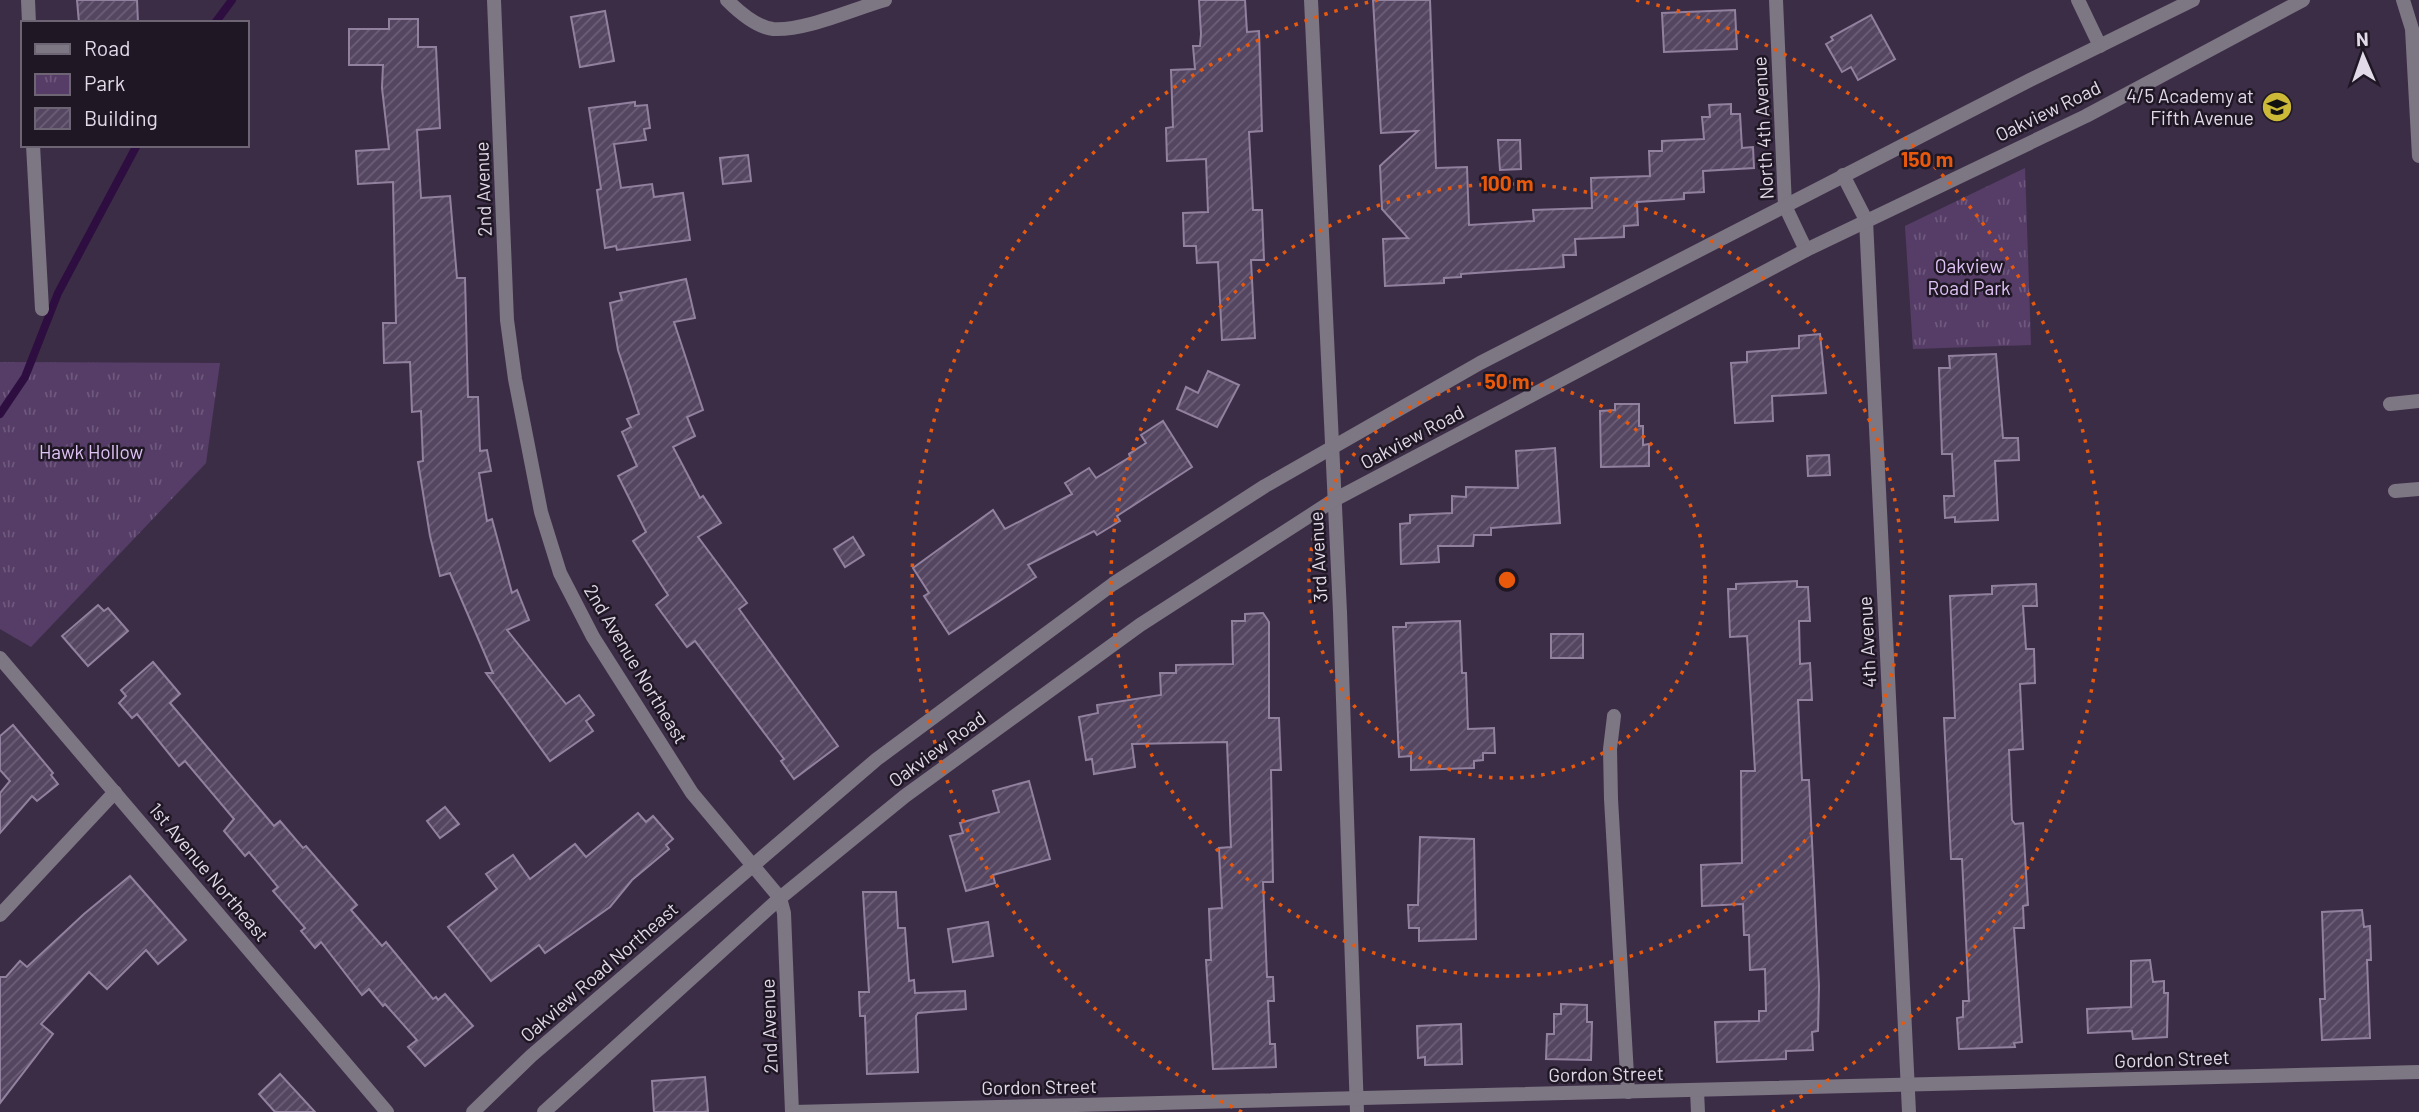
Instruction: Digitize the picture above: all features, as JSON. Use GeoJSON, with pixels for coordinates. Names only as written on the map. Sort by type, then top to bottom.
{"type":"FeatureCollection","features":[{"type":"Feature","properties":{"kind":"street"},"geometry":{"type":"LineString","coordinates":[[28,0],[29,21]]}},
{"type":"Feature","properties":{"kind":"street","name":"2nd Avenue"},"geometry":{"type":"LineString","coordinates":[[494,0],[508,320],[515,377]]}},
{"type":"Feature","properties":{"kind":"street"},"geometry":{"type":"LineString","coordinates":[[727,0],[758,25],[773,29],[804,24],[885,0]]}},
{"type":"Feature","properties":{"kind":"street","name":"3rd Avenue"},"geometry":{"type":"LineString","coordinates":[[1311,0],[1335,500],[1357,1106]]}},
{"type":"Feature","properties":{"kind":"street","name":"North 4th Avenue"},"geometry":{"type":"LineString","coordinates":[[1776,0],[1785,205],[1806,250]]}},
{"type":"Feature","properties":{"kind":"street"},"geometry":{"type":"LineString","coordinates":[[2078,0],[2100,46]]}},
{"type":"Feature","properties":{"kind":"street","name":"Oakview Road"},"geometry":{"type":"LineString","coordinates":[[752,863],[877,759],[1113,584],[1332,446],[1480,363],[1785,205],[2193,0]]}},
{"type":"Feature","properties":{"kind":"street","name":"Oakview Road"},"geometry":{"type":"LineString","coordinates":[[780,898],[905,796],[1140,625],[1335,500],[1806,250],[2086,116],[2303,0]]}},
{"type":"Feature","properties":{"kind":"street"},"geometry":{"type":"LineString","coordinates":[[2403,0],[2412,29],[2419,156]]}},
{"type":"Feature","properties":{"kind":"street"},"geometry":{"type":"LineString","coordinates":[[33,147],[42,309]]}},
{"type":"Feature","properties":{"kind":"street","name":"4th Avenue"},"geometry":{"type":"LineString","coordinates":[[1843,175],[1866,220],[1909,1112]]}},
{"type":"Feature","properties":{"kind":"street","name":"2nd Avenue Northeast"},"geometry":{"type":"LineString","coordinates":[[515,377],[541,512],[560,573],[593,637],[692,793],[780,898]]}},
{"type":"Feature","properties":{"kind":"street"},"geometry":{"type":"LineString","coordinates":[[2390,404],[2419,401]]}},
{"type":"Feature","properties":{"kind":"street"},"geometry":{"type":"LineString","coordinates":[[2395,491],[2419,489]]}},
{"type":"Feature","properties":{"kind":"street","name":"1st Avenue Northeast"},"geometry":{"type":"LineString","coordinates":[[0,658],[387,1112]]}},
{"type":"Feature","properties":{"kind":"street"},"geometry":{"type":"LineString","coordinates":[[1614,716],[1610,749],[1611,799],[1628,1093]]}},
{"type":"Feature","properties":{"kind":"street"},"geometry":{"type":"LineString","coordinates":[[0,915],[115,792]]}},
{"type":"Feature","properties":{"kind":"street","name":"Oakview Road Northeast"},"geometry":{"type":"LineString","coordinates":[[473,1112],[531,1056],[752,863]]}},
{"type":"Feature","properties":{"kind":"street"},"geometry":{"type":"LineString","coordinates":[[544,1112],[780,898]]}},
{"type":"Feature","properties":{"kind":"street","name":"2nd Avenue"},"geometry":{"type":"LineString","coordinates":[[780,898],[785,939],[792,1112]]}},
{"type":"Feature","properties":{"kind":"street","name":"Gordon Street"},"geometry":{"type":"LineString","coordinates":[[792,1112],[1357,1106],[1628,1093],[2419,1072]]}},
{"type":"Feature","properties":{"kind":"street"},"geometry":{"type":"LineString","coordinates":[[1697,1091],[1698,1112]]}},
{"type":"Feature","properties":{"kind":"green space","name":"Oakview Road Park"},"geometry":{"type":"Polygon","coordinates":[[[2025,168],[2031,345],[1913,349],[1905,226],[2025,168]]]}},
{"type":"Feature","properties":{"kind":"green space","name":"Hawk Hollow"},"geometry":{"type":"Polygon","coordinates":[[[0,362],[220,363],[206,463],[31,647],[0,629],[0,362]]]}},
{"type":"Feature","properties":{"kind":"building"},"geometry":{"type":"Polygon","coordinates":[[[77,0],[137,0],[138,21],[79,21],[77,0]]]}},
{"type":"Feature","properties":{"kind":"building"},"geometry":{"type":"Polygon","coordinates":[[[1199,0],[1245,0],[1247,32],[1259,31],[1262,131],[1249,132],[1253,210],[1262,210],[1264,260],[1251,260],[1255,338],[1222,340],[1218,262],[1197,263],[1196,246],[1184,246],[1183,213],[1208,212],[1206,159],[1167,161],[1166,128],[1173,127],[1171,70],[1195,69],[1193,46],[1200,46],[1201,34],[1199,0]]]}},
{"type":"Feature","properties":{"kind":"building"},"geometry":{"type":"Polygon","coordinates":[[[1373,0],[1430,0],[1436,168],[1467,167],[1469,225],[1534,221],[1533,210],[1592,208],[1591,178],[1650,176],[1649,151],[1662,151],[1662,141],[1704,139],[1702,117],[1710,117],[1709,105],[1731,104],[1731,114],[1740,114],[1742,148],[1753,147],[1754,168],[1703,171],[1704,192],[1684,193],[1684,199],[1637,202],[1638,225],[1624,226],[1624,237],[1575,239],[1576,255],[1563,255],[1564,267],[1461,274],[1461,277],[1444,278],[1444,283],[1385,286],[1383,239],[1408,238],[1382,209],[1380,166],[1418,131],[1381,133],[1373,0]]]}},
{"type":"Feature","properties":{"kind":"building"},"geometry":{"type":"Polygon","coordinates":[[[1735,10],[1737,49],[1664,52],[1662,13],[1735,10]]]}},
{"type":"Feature","properties":{"kind":"building"},"geometry":{"type":"Polygon","coordinates":[[[605,11],[614,61],[580,67],[571,17],[605,11]]]}},
{"type":"Feature","properties":{"kind":"building"},"geometry":{"type":"Polygon","coordinates":[[[1871,15],[1895,59],[1858,80],[1851,67],[1842,72],[1826,44],[1833,40],[1831,37],[1871,15]]]}},
{"type":"Feature","properties":{"kind":"building"},"geometry":{"type":"Polygon","coordinates":[[[389,19],[418,19],[418,47],[436,47],[440,128],[417,130],[421,198],[450,196],[457,278],[465,278],[468,397],[478,397],[480,451],[487,450],[491,471],[479,473],[487,521],[492,519],[512,593],[517,590],[529,620],[507,630],[566,704],[579,695],[594,715],[586,721],[593,731],[550,761],[486,673],[493,673],[450,573],[440,576],[430,536],[418,462],[423,461],[421,411],[412,412],[410,362],[384,363],[383,323],[396,323],[393,182],[358,184],[356,151],[389,149],[382,88],[383,65],[349,65],[349,29],[389,29],[389,19]]]}},
{"type":"Feature","properties":{"kind":"building"},"geometry":{"type":"Polygon","coordinates":[[[635,102],[635,106],[647,105],[650,128],[644,129],[646,140],[614,144],[621,188],[652,184],[654,197],[683,193],[690,240],[617,250],[616,246],[605,248],[597,190],[601,189],[589,108],[635,102]]]}},
{"type":"Feature","properties":{"kind":"building"},"geometry":{"type":"Polygon","coordinates":[[[1498,140],[1520,140],[1521,169],[1500,170],[1498,140]]]}},
{"type":"Feature","properties":{"kind":"building"},"geometry":{"type":"Polygon","coordinates":[[[748,155],[751,181],[723,184],[720,158],[748,155]]]}},
{"type":"Feature","properties":{"kind":"building"},"geometry":{"type":"Polygon","coordinates":[[[686,279],[695,318],[674,322],[703,410],[687,417],[695,436],[673,447],[700,498],[703,496],[721,523],[698,537],[747,603],[739,609],[838,746],[794,779],[781,761],[784,759],[695,641],[687,647],[656,605],[668,595],[633,541],[646,532],[618,476],[637,466],[622,432],[631,427],[627,419],[639,414],[618,350],[610,303],[622,300],[620,293],[686,279]]]}},
{"type":"Feature","properties":{"kind":"building"},"geometry":{"type":"Polygon","coordinates":[[[1820,334],[1826,393],[1772,396],[1773,421],[1735,423],[1731,363],[1747,362],[1747,352],[1799,348],[1799,336],[1820,334]]]}},
{"type":"Feature","properties":{"kind":"building"},"geometry":{"type":"Polygon","coordinates":[[[1996,354],[2003,438],[2018,438],[2019,460],[1995,461],[1998,520],[1955,522],[1955,517],[1945,518],[1944,496],[1954,496],[1952,454],[1942,454],[1939,368],[1950,368],[1949,356],[1996,354]]]}},
{"type":"Feature","properties":{"kind":"building"},"geometry":{"type":"Polygon","coordinates":[[[1208,371],[1239,385],[1217,427],[1177,409],[1186,387],[1198,393],[1208,371]]]}},
{"type":"Feature","properties":{"kind":"building"},"geometry":{"type":"Polygon","coordinates":[[[1615,404],[1639,404],[1639,426],[1643,426],[1643,445],[1649,444],[1649,466],[1601,467],[1600,411],[1615,410],[1615,404]]]}},
{"type":"Feature","properties":{"kind":"building"},"geometry":{"type":"Polygon","coordinates":[[[1163,421],[1192,467],[1117,516],[1120,521],[1097,535],[1094,531],[1028,565],[1036,577],[949,634],[924,596],[929,593],[913,568],[993,510],[1005,529],[1072,494],[1065,483],[1089,468],[1096,478],[1130,457],[1129,454],[1146,443],[1141,435],[1163,421]]]}},
{"type":"Feature","properties":{"kind":"building"},"geometry":{"type":"Polygon","coordinates":[[[1555,448],[1560,523],[1491,528],[1491,535],[1474,535],[1473,546],[1438,546],[1439,562],[1401,564],[1400,524],[1410,523],[1410,515],[1452,513],[1452,496],[1466,497],[1466,487],[1518,488],[1516,451],[1555,448]]]}},
{"type":"Feature","properties":{"kind":"building"},"geometry":{"type":"Polygon","coordinates":[[[1829,455],[1830,475],[1808,476],[1807,456],[1829,455]]]}},
{"type":"Feature","properties":{"kind":"building"},"geometry":{"type":"Polygon","coordinates":[[[853,537],[864,555],[845,567],[834,549],[853,537]]]}},
{"type":"Feature","properties":{"kind":"building"},"geometry":{"type":"Polygon","coordinates":[[[1797,581],[1797,587],[1808,587],[1810,621],[1799,621],[1800,664],[1810,663],[1812,700],[1798,700],[1802,780],[1809,780],[1819,986],[1818,1031],[1812,1032],[1813,1050],[1786,1051],[1786,1059],[1717,1062],[1715,1022],[1759,1021],[1759,1011],[1766,1011],[1765,969],[1750,970],[1749,935],[1744,935],[1743,904],[1702,906],[1701,865],[1742,863],[1741,771],[1755,771],[1747,636],[1730,637],[1728,589],[1736,589],[1736,584],[1797,581]]]}},
{"type":"Feature","properties":{"kind":"building"},"geometry":{"type":"Polygon","coordinates":[[[2036,584],[2037,606],[2023,606],[2026,649],[2034,649],[2035,683],[2020,684],[2023,749],[2009,750],[2012,820],[2015,824],[2023,823],[2028,905],[2023,906],[2024,928],[2014,928],[2022,1042],[2014,1043],[2015,1047],[1959,1049],[1957,1018],[1963,1017],[1963,1001],[1969,1001],[1962,859],[1951,859],[1944,718],[1955,718],[1950,596],[1992,594],[1992,586],[2036,584]]]}},
{"type":"Feature","properties":{"kind":"building"},"geometry":{"type":"Polygon","coordinates":[[[98,605],[104,611],[108,608],[128,631],[88,666],[62,636],[98,605]]]}},
{"type":"Feature","properties":{"kind":"building"},"geometry":{"type":"Polygon","coordinates":[[[1263,613],[1269,622],[1269,718],[1279,718],[1281,770],[1271,770],[1273,882],[1263,882],[1267,977],[1273,977],[1274,1001],[1268,1001],[1270,1044],[1275,1044],[1276,1067],[1213,1069],[1206,960],[1211,960],[1209,909],[1222,908],[1219,848],[1231,847],[1227,742],[1132,744],[1135,767],[1094,774],[1092,759],[1086,760],[1079,717],[1098,713],[1097,705],[1161,695],[1160,673],[1176,673],[1176,665],[1233,664],[1232,621],[1245,621],[1245,614],[1263,613]]]}},
{"type":"Feature","properties":{"kind":"building"},"geometry":{"type":"Polygon","coordinates":[[[1460,621],[1462,673],[1466,673],[1468,729],[1494,728],[1495,753],[1483,753],[1483,760],[1474,761],[1474,768],[1411,770],[1411,756],[1399,757],[1393,627],[1406,627],[1406,623],[1460,621]]]}},
{"type":"Feature","properties":{"kind":"building"},"geometry":{"type":"Polygon","coordinates":[[[1551,634],[1583,634],[1583,658],[1551,658],[1551,634]]]}},
{"type":"Feature","properties":{"kind":"building"},"geometry":{"type":"Polygon","coordinates":[[[153,662],[180,694],[170,703],[274,826],[280,821],[303,848],[306,846],[357,905],[351,910],[382,946],[386,942],[433,999],[436,997],[438,1000],[445,994],[473,1026],[425,1066],[408,1047],[417,1040],[385,1004],[383,1006],[369,989],[362,995],[321,942],[315,948],[301,931],[305,928],[273,891],[278,887],[249,852],[245,856],[224,831],[234,819],[185,761],[179,766],[137,714],[132,718],[119,703],[126,696],[121,690],[153,662]]]}},
{"type":"Feature","properties":{"kind":"building"},"geometry":{"type":"Polygon","coordinates":[[[13,725],[53,773],[51,775],[58,784],[37,801],[32,796],[0,833],[0,793],[10,781],[0,770],[0,736],[13,725]]]}},
{"type":"Feature","properties":{"kind":"building"},"geometry":{"type":"Polygon","coordinates":[[[1029,781],[1050,859],[993,875],[995,883],[966,891],[950,836],[963,833],[960,823],[999,812],[993,791],[1029,781]]]}},
{"type":"Feature","properties":{"kind":"building"},"geometry":{"type":"Polygon","coordinates":[[[445,807],[459,824],[440,838],[427,821],[445,807]]]}},
{"type":"Feature","properties":{"kind":"building"},"geometry":{"type":"Polygon","coordinates":[[[638,813],[646,822],[653,816],[673,839],[666,845],[669,849],[632,880],[610,907],[545,953],[539,945],[491,981],[448,927],[497,889],[486,874],[513,855],[530,879],[575,844],[586,857],[638,813]]]}},
{"type":"Feature","properties":{"kind":"building"},"geometry":{"type":"Polygon","coordinates":[[[1420,837],[1474,839],[1476,939],[1419,941],[1419,928],[1409,928],[1408,905],[1418,905],[1420,837]]]}},
{"type":"Feature","properties":{"kind":"building"},"geometry":{"type":"Polygon","coordinates":[[[130,876],[186,940],[158,964],[146,950],[107,989],[89,972],[41,1024],[53,1034],[0,1103],[0,977],[6,977],[20,961],[27,967],[130,876]]]}},
{"type":"Feature","properties":{"kind":"building"},"geometry":{"type":"Polygon","coordinates":[[[863,892],[896,892],[898,928],[905,928],[909,981],[914,980],[915,993],[965,991],[966,1009],[918,1013],[916,1016],[918,1072],[867,1074],[865,1016],[860,1016],[859,992],[869,992],[863,892]]]}},
{"type":"Feature","properties":{"kind":"building"},"geometry":{"type":"Polygon","coordinates":[[[2362,910],[2364,927],[2370,926],[2371,960],[2367,960],[2370,1038],[2322,1040],[2320,999],[2325,999],[2322,912],[2362,910]]]}},
{"type":"Feature","properties":{"kind":"building"},"geometry":{"type":"Polygon","coordinates":[[[988,922],[993,956],[953,962],[948,929],[988,922]]]}},
{"type":"Feature","properties":{"kind":"building"},"geometry":{"type":"Polygon","coordinates":[[[2150,960],[2153,982],[2164,981],[2164,993],[2168,993],[2167,1037],[2133,1039],[2132,1031],[2088,1033],[2087,1009],[2131,1007],[2131,961],[2150,960]]]}},
{"type":"Feature","properties":{"kind":"building"},"geometry":{"type":"Polygon","coordinates":[[[1561,1004],[1587,1005],[1587,1022],[1592,1022],[1591,1060],[1546,1059],[1547,1034],[1554,1034],[1554,1014],[1561,1014],[1561,1004]]]}},
{"type":"Feature","properties":{"kind":"building"},"geometry":{"type":"Polygon","coordinates":[[[1461,1024],[1462,1064],[1425,1065],[1425,1057],[1418,1058],[1417,1026],[1461,1024]]]}},
{"type":"Feature","properties":{"kind":"building"},"geometry":{"type":"Polygon","coordinates":[[[280,1074],[315,1112],[275,1112],[259,1094],[280,1074]]]}},
{"type":"Feature","properties":{"kind":"building"},"geometry":{"type":"Polygon","coordinates":[[[705,1077],[708,1112],[654,1112],[652,1081],[705,1077]]]}},
{"type":"Feature","properties":{"kind":"waterway"},"geometry":{"type":"LineString","coordinates":[[216,21],[232,0]]}},
{"type":"Feature","properties":{"kind":"waterway"},"geometry":{"type":"LineString","coordinates":[[0,414],[25,377],[58,293],[136,147]]}},
{"type":"Feature","properties":{"kind":"place","name":"4/5 Academy at Fifth Avenue"},"geometry":{"type":"Point","coordinates":[2277,107]}}]}
